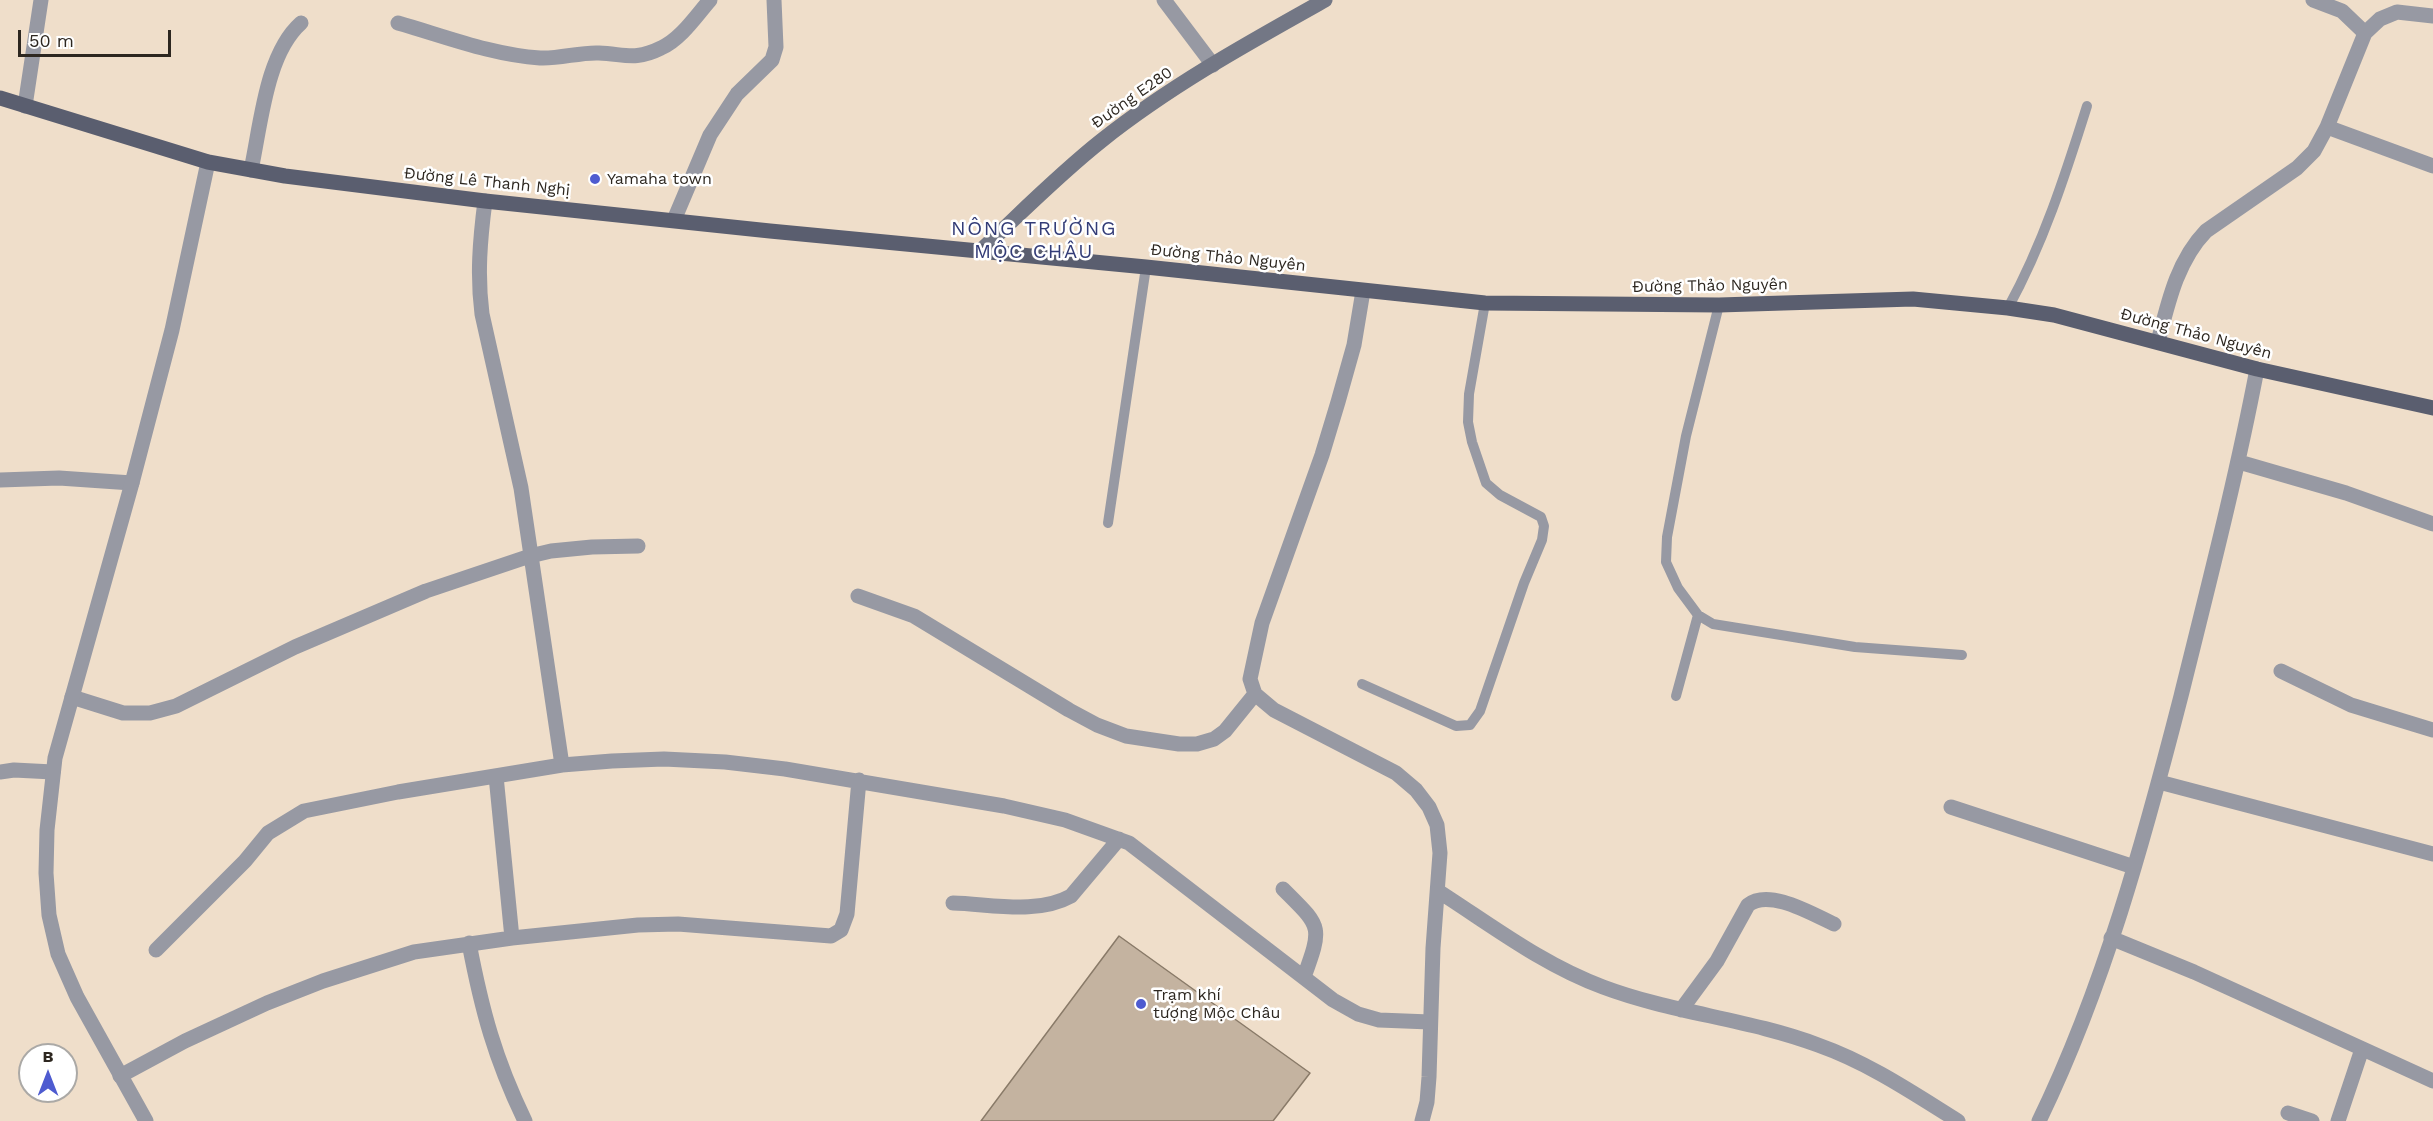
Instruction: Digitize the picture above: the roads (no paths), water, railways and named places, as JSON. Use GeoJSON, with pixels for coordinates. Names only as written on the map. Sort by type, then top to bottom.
{"type":"FeatureCollection","features":[{"type":"Feature","properties":{"kind":"main road","name":"Đường E280"},"geometry":{"type":"LineString","coordinates":[[979,252],[1100,142],[1145,109],[1213,65],[1325,0]]}},
{"type":"Feature","properties":{"kind":"main road","name":"Đường Lê Thanh Nghị"},"geometry":{"type":"LineString","coordinates":[[0,98],[208,162],[251,170],[485,201],[979,252]]}},
{"type":"Feature","properties":{"kind":"main road","name":"Đường Thảo Nguyên"},"geometry":{"type":"LineString","coordinates":[[979,252],[1146,267],[1485,303],[1719,305],[1913,299],[2008,308],[2054,315],[2257,369],[2433,408]]}},
{"type":"Feature","properties":{"kind":"street"},"geometry":{"type":"LineString","coordinates":[[25,106],[41,0]]}},
{"type":"Feature","properties":{"kind":"street"},"geometry":{"type":"LineString","coordinates":[[398,23],[511,55],[542,58],[598,53],[631,57],[664,47],[681,33],[710,0]]}},
{"type":"Feature","properties":{"kind":"street"},"geometry":{"type":"LineString","coordinates":[[674,220],[710,135],[737,94],[772,60],[776,47],[774,0]]}},
{"type":"Feature","properties":{"kind":"street"},"geometry":{"type":"LineString","coordinates":[[1164,0],[1213,65]]}},
{"type":"Feature","properties":{"kind":"street"},"geometry":{"type":"LineString","coordinates":[[2313,0],[2342,11],[2365,33]]}},
{"type":"Feature","properties":{"kind":"street"},"geometry":{"type":"LineString","coordinates":[[2158,342],[2173,286],[2194,242],[2206,231],[2297,168],[2314,151],[2327,127],[2365,33],[2380,20],[2397,12],[2433,16]]}},
{"type":"Feature","properties":{"kind":"street"},"geometry":{"type":"LineString","coordinates":[[251,170],[274,62],[282,45],[301,23]]}},
{"type":"Feature","properties":{"kind":"street"},"geometry":{"type":"LineString","coordinates":[[2327,127],[2433,166]]}},
{"type":"Feature","properties":{"kind":"street"},"geometry":{"type":"LineString","coordinates":[[146,1121],[77,997],[58,954],[49,915],[46,851],[53,772],[172,330],[208,162]]}},
{"type":"Feature","properties":{"kind":"street"},"geometry":{"type":"LineString","coordinates":[[485,201],[478,255],[478,285],[482,314],[521,489],[562,765]]}},
{"type":"Feature","properties":{"kind":"street"},"geometry":{"type":"LineString","coordinates":[[1364,291],[1354,345],[1322,455],[1262,623],[1250,679],[1255,694],[1274,710],[1396,773],[1416,790],[1429,807],[1437,825],[1440,853],[1427,1101],[1422,1121]]}},
{"type":"Feature","properties":{"kind":"street"},"geometry":{"type":"LineString","coordinates":[[2039,1121],[2090,1002],[2159,782],[2239,462],[2257,369]]}},
{"type":"Feature","properties":{"kind":"street"},"geometry":{"type":"LineString","coordinates":[[2239,462],[2346,493],[2433,524]]}},
{"type":"Feature","properties":{"kind":"street"},"geometry":{"type":"LineString","coordinates":[[0,480],[59,478],[132,483]]}},
{"type":"Feature","properties":{"kind":"street"},"geometry":{"type":"LineString","coordinates":[[72,697],[123,713],[150,713],[167,708],[370,613],[426,591],[530,556],[575,548],[638,546]]}},
{"type":"Feature","properties":{"kind":"street"},"geometry":{"type":"LineString","coordinates":[[858,597],[914,616],[1069,710],[1097,725],[1126,736],[1179,744],[1197,744],[1214,740],[1225,731],[1255,694]]}},
{"type":"Feature","properties":{"kind":"street"},"geometry":{"type":"LineString","coordinates":[[2281,671],[2351,705],[2433,730]]}},
{"type":"Feature","properties":{"kind":"street"},"geometry":{"type":"LineString","coordinates":[[156,950],[245,861],[268,833],[304,811],[562,765],[612,760],[664,759],[725,762],[859,780],[1004,806],[1065,820],[1119,839],[1129,843],[1161,866],[1333,1000],[1358,1014],[1379,1020],[1430,1022]]}},
{"type":"Feature","properties":{"kind":"street"},"geometry":{"type":"LineString","coordinates":[[0,772],[14,770],[53,772]]}},
{"type":"Feature","properties":{"kind":"street"},"geometry":{"type":"LineString","coordinates":[[496,776],[512,938]]}},
{"type":"Feature","properties":{"kind":"street"},"geometry":{"type":"LineString","coordinates":[[120,1076],[227,1020],[323,981],[414,952],[470,943],[638,925],[678,924],[831,936],[841,930],[846,914],[859,780]]}},
{"type":"Feature","properties":{"kind":"street"},"geometry":{"type":"LineString","coordinates":[[2159,782],[2433,854]]}},
{"type":"Feature","properties":{"kind":"street"},"geometry":{"type":"LineString","coordinates":[[1951,807],[2134,867]]}},
{"type":"Feature","properties":{"kind":"street"},"geometry":{"type":"LineString","coordinates":[[953,903],[1051,906],[1071,896],[1119,839]]}},
{"type":"Feature","properties":{"kind":"street"},"geometry":{"type":"LineString","coordinates":[[1283,889],[1307,913],[1317,932],[1317,942],[1304,977]]}},
{"type":"Feature","properties":{"kind":"street"},"geometry":{"type":"LineString","coordinates":[[1438,891],[1572,975],[1604,988],[1681,1010],[1817,1044],[1862,1062],[1958,1121]]}},
{"type":"Feature","properties":{"kind":"street"},"geometry":{"type":"LineString","coordinates":[[1681,1010],[1717,961],[1748,905],[1755,899],[1779,900],[1834,924]]}},
{"type":"Feature","properties":{"kind":"street"},"geometry":{"type":"LineString","coordinates":[[2110,939],[2194,972],[2433,1082]]}},
{"type":"Feature","properties":{"kind":"street"},"geometry":{"type":"LineString","coordinates":[[470,943],[478,992],[491,1041],[506,1082],[525,1121]]}},
{"type":"Feature","properties":{"kind":"street"},"geometry":{"type":"LineString","coordinates":[[2338,1121],[2362,1049]]}},
{"type":"Feature","properties":{"kind":"street"},"geometry":{"type":"LineString","coordinates":[[2288,1113],[2312,1121]]}},
{"type":"Feature","properties":{"kind":"lane"},"geometry":{"type":"LineString","coordinates":[[2008,308],[2030,267],[2049,223],[2087,106]]}},
{"type":"Feature","properties":{"kind":"lane"},"geometry":{"type":"LineString","coordinates":[[1108,523],[1146,267]]}},
{"type":"Feature","properties":{"kind":"lane"},"geometry":{"type":"LineString","coordinates":[[1362,684],[1456,726],[1470,725],[1480,711],[1524,583],[1542,540],[1544,526],[1541,517],[1500,495],[1486,483],[1472,442],[1468,422],[1469,394],[1485,303]]}},
{"type":"Feature","properties":{"kind":"lane"},"geometry":{"type":"LineString","coordinates":[[1719,305],[1686,436],[1667,537],[1666,562],[1678,588],[1698,615],[1713,624],[1855,647],[1962,655]]}},
{"type":"Feature","properties":{"kind":"lane"},"geometry":{"type":"LineString","coordinates":[[1676,696],[1698,615]]}},
{"type":"Feature","properties":{"kind":"place","name":"Yamaha town"},"geometry":{"type":"Point","coordinates":[595,179]}},
{"type":"Feature","properties":{"kind":"place","name":"Trạm khí tượng Mộc Châu"},"geometry":{"type":"Point","coordinates":[1141,1004]}},
{"type":"Feature","properties":{"kind":"district","name":"NÔNG TRƯỜNG MỘC CHÂU"},"geometry":{"type":"Point","coordinates":[1034,240]}}]}
